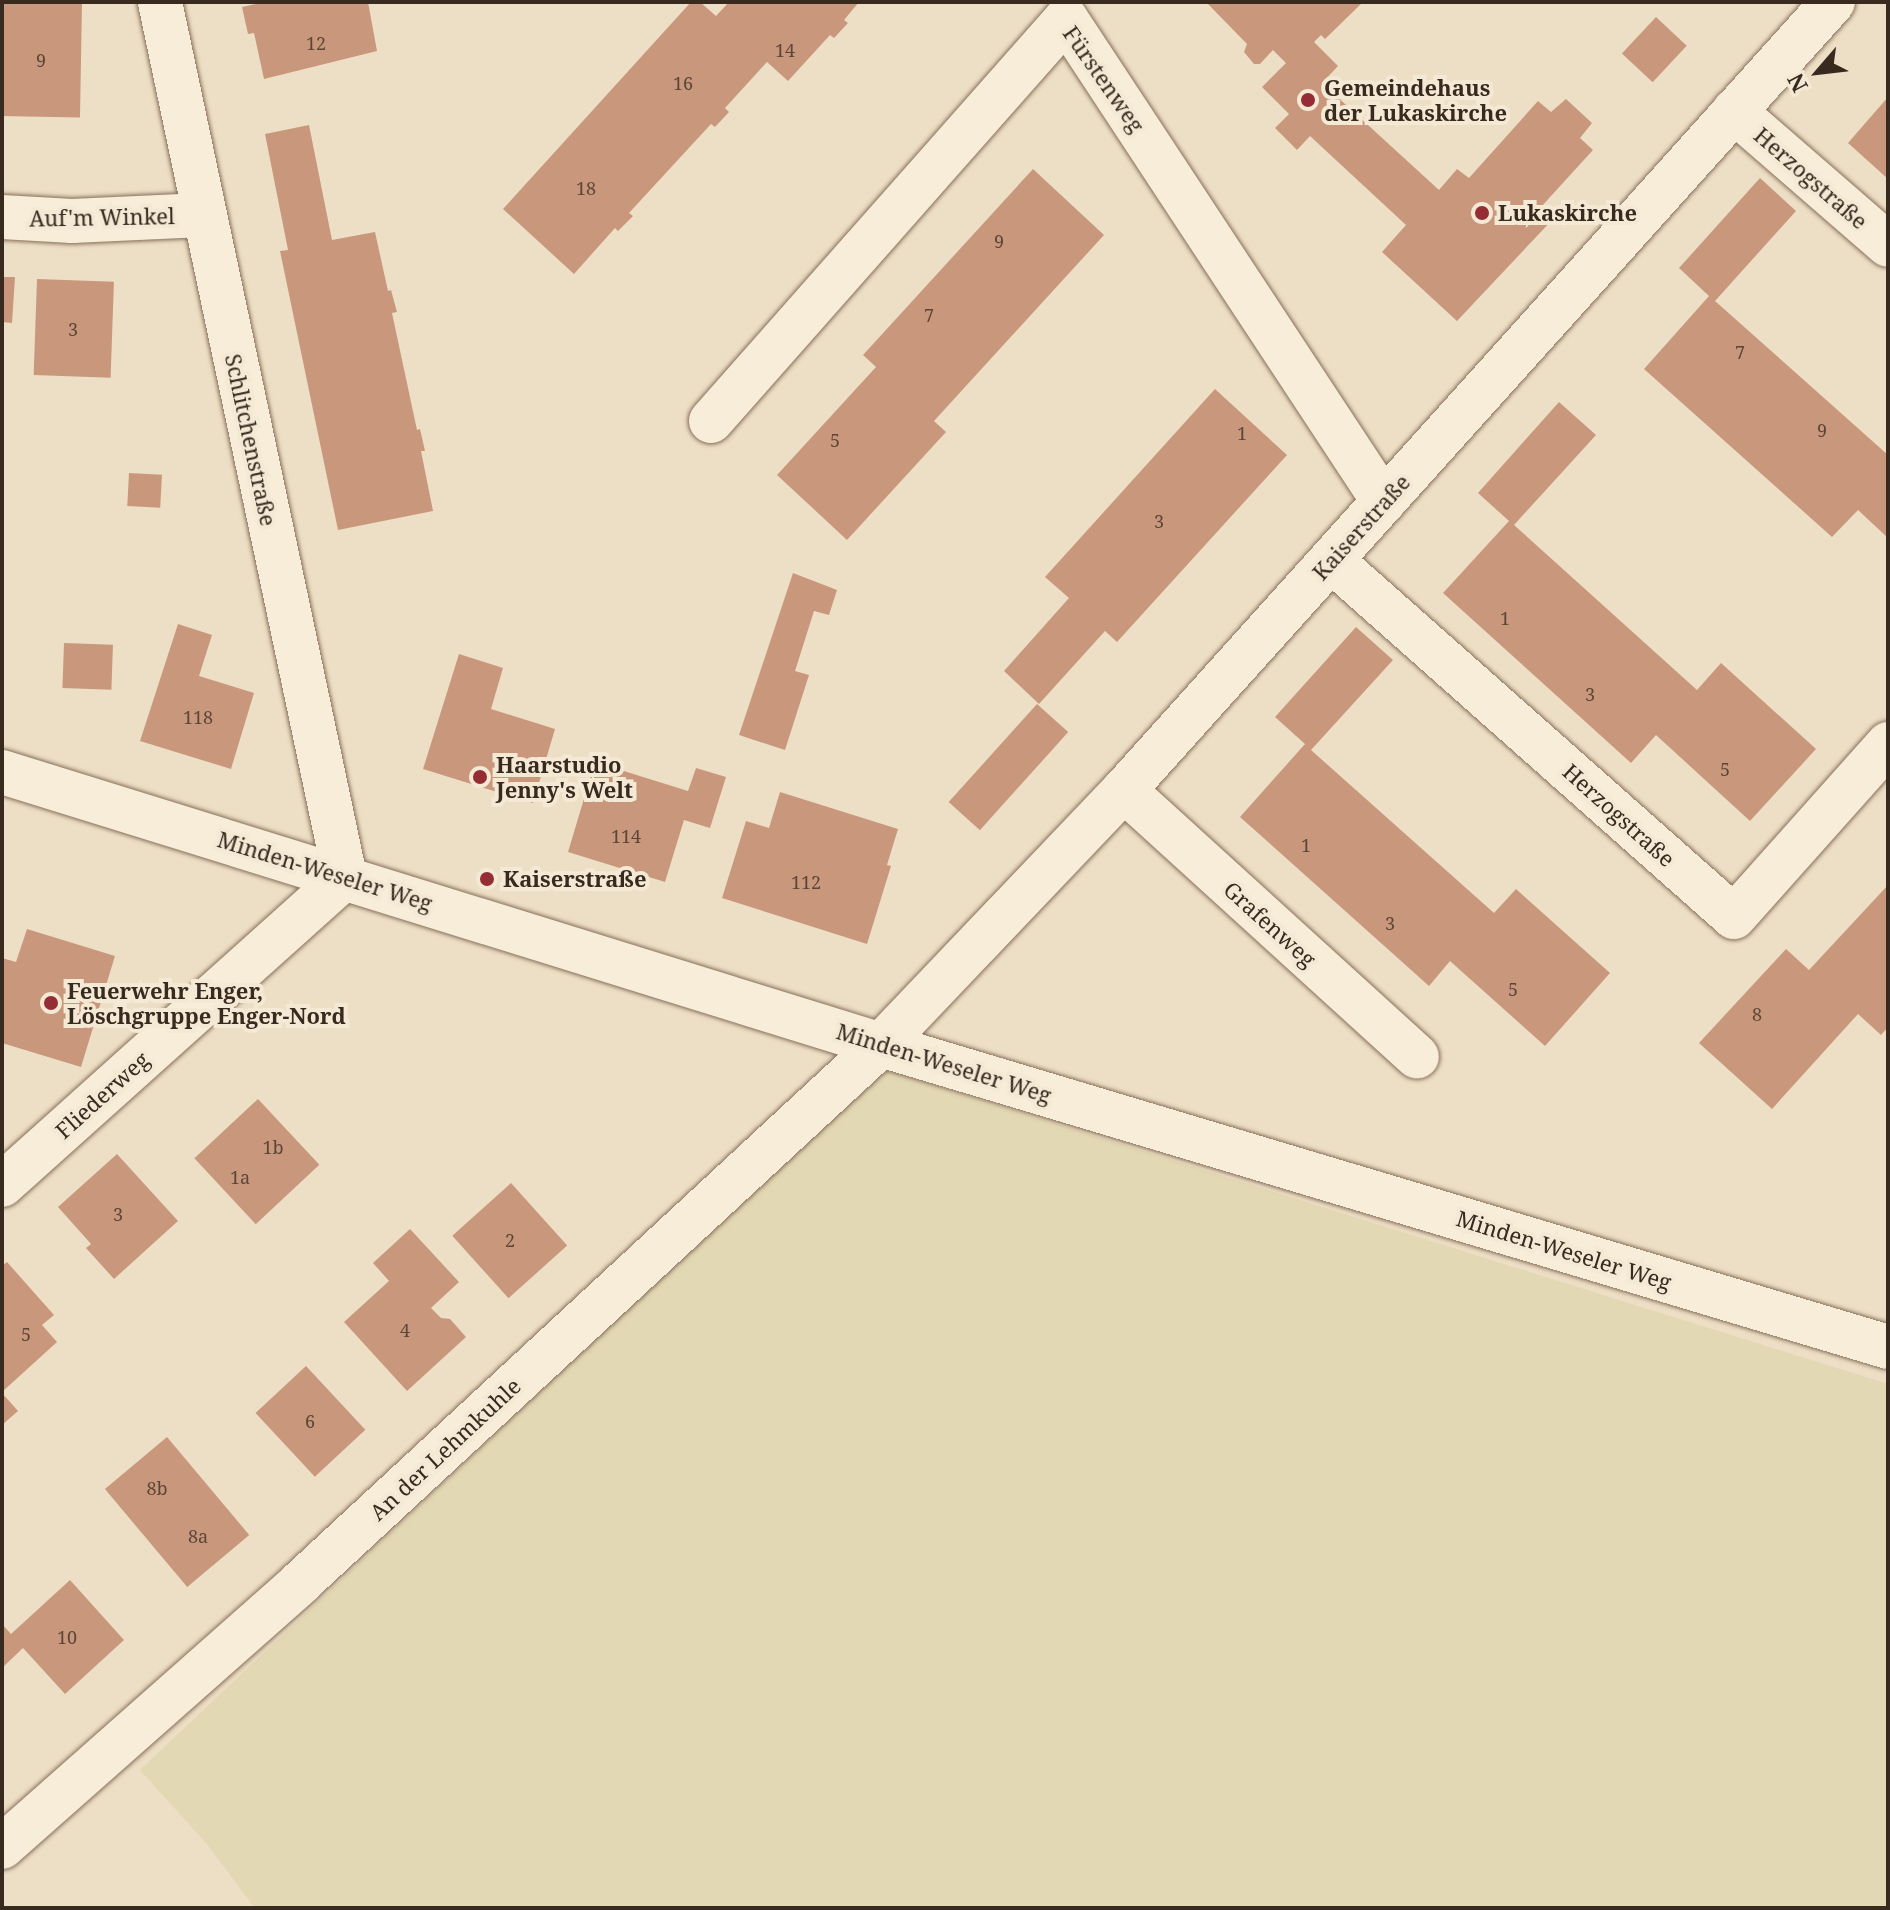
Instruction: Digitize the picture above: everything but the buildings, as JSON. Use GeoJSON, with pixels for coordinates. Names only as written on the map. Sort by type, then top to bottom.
{"type":"FeatureCollection","features":[{"type":"Feature","properties":{"kind":"street","name":"Schlitchenstraße"},"geometry":{"type":"LineString","coordinates":[[160,2],[345,877]]}},
{"type":"Feature","properties":{"kind":"street","name":"Kaiserstraße"},"geometry":{"type":"LineString","coordinates":[[881,1045],[1124,790],[1833,2]]}},
{"type":"Feature","properties":{"kind":"street","name":"Fürstenweg"},"geometry":{"type":"LineString","coordinates":[[711,421],[1066,19],[1384,502]]}},
{"type":"Feature","properties":{"kind":"street","name":"Herzogstraße"},"geometry":{"type":"LineString","coordinates":[[1734,111],[1888,245]]}},
{"type":"Feature","properties":{"kind":"street","name":"Auf'm Winkel"},"geometry":{"type":"LineString","coordinates":[[2,217],[72,221],[203,215]]}},
{"type":"Feature","properties":{"kind":"street","name":"Herzogstraße"},"geometry":{"type":"LineString","coordinates":[[1331,560],[1734,917],[1888,744]]}},
{"type":"Feature","properties":{"kind":"street","name":"Minden-Weseler Weg"},"geometry":{"type":"LineString","coordinates":[[2,772],[881,1045],[1888,1347]]}},
{"type":"Feature","properties":{"kind":"street","name":"Grafenweg"},"geometry":{"type":"LineString","coordinates":[[1124,790],[1417,1057]]}},
{"type":"Feature","properties":{"kind":"street","name":"Fliederweg"},"geometry":{"type":"LineString","coordinates":[[2,1185],[345,877]]}},
{"type":"Feature","properties":{"kind":"street","name":"An der Lehmkuhle"},"geometry":{"type":"LineString","coordinates":[[2,1847],[300,1583],[881,1045]]}},
{"type":"Feature","properties":{"kind":"shaded area"},"geometry":{"type":"Polygon","coordinates":[[[881,1069],[1888,1384],[1888,1908],[255,1908],[206,1843],[140,1770],[881,1069]]]}},
{"type":"Feature","properties":{"kind":"place","name":"Gemeindehaus der Lukaskirche"},"geometry":{"type":"Point","coordinates":[1308,100]}},
{"type":"Feature","properties":{"kind":"place","name":"Lukaskirche"},"geometry":{"type":"Point","coordinates":[1482,213]}},
{"type":"Feature","properties":{"kind":"place","name":"Haarstudio Jenny's Welt"},"geometry":{"type":"Point","coordinates":[480,777]}},
{"type":"Feature","properties":{"kind":"place","name":"Kaiserstraße"},"geometry":{"type":"Point","coordinates":[487,879]}},
{"type":"Feature","properties":{"kind":"place","name":"Feuerwehr Enger, Löschgruppe Enger-Nord"},"geometry":{"type":"Point","coordinates":[51,1003]}}]}
